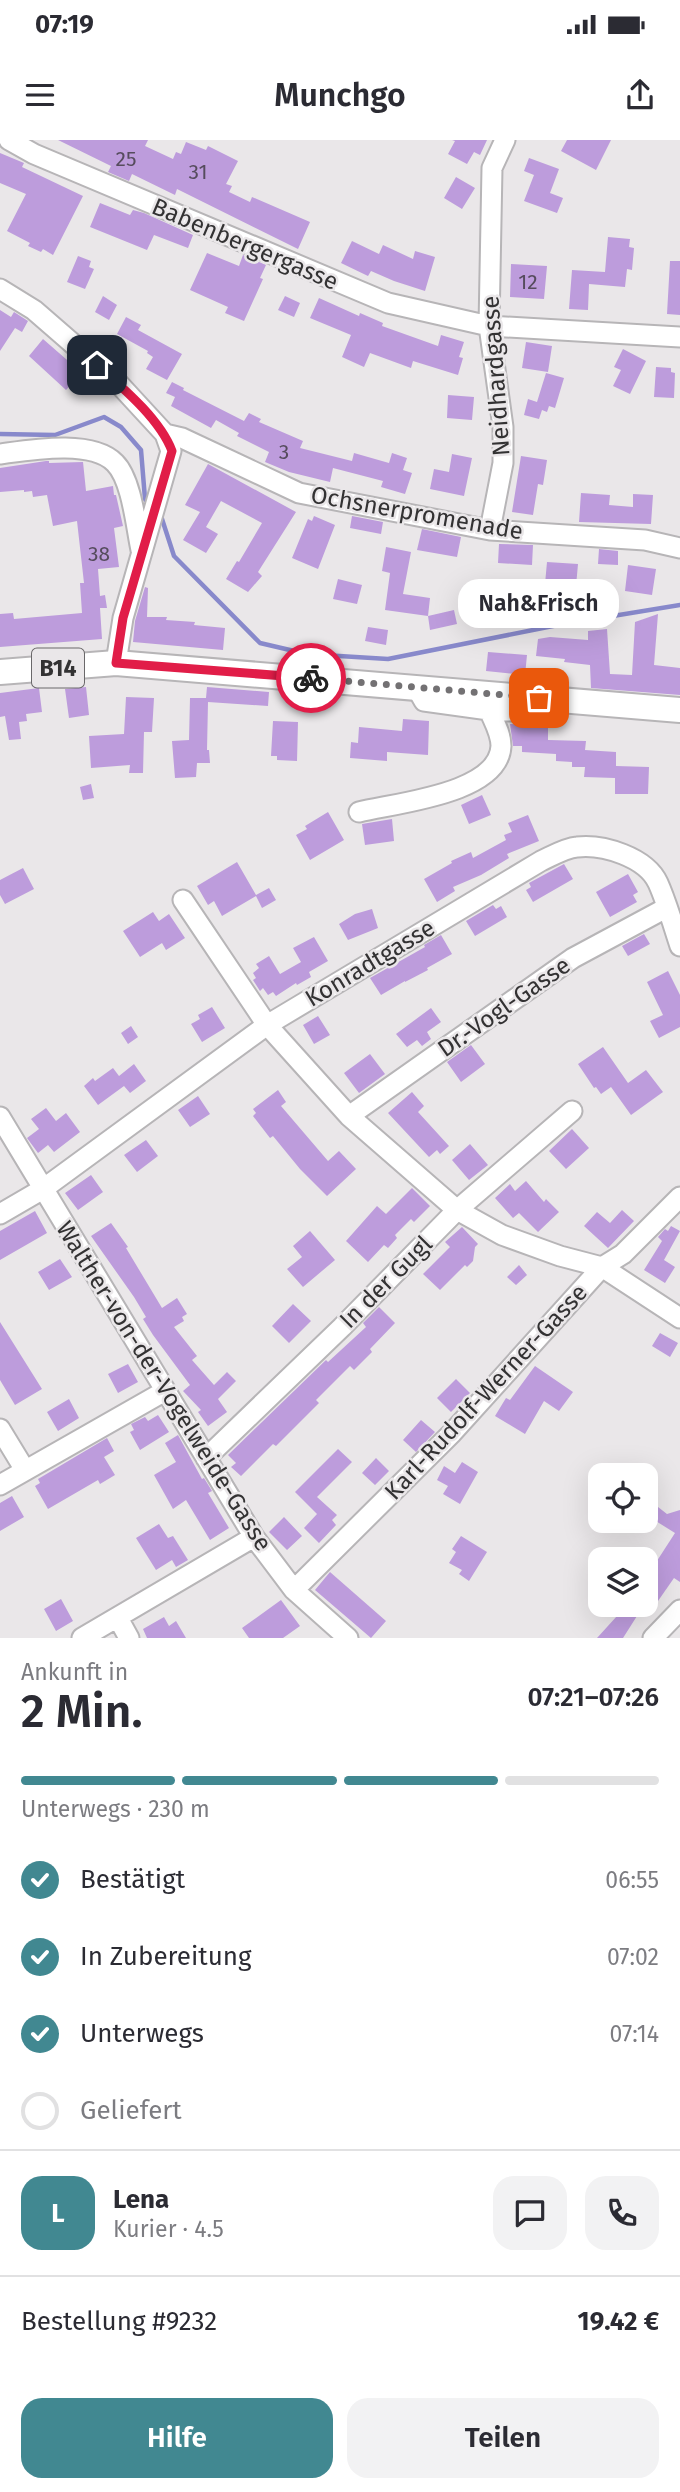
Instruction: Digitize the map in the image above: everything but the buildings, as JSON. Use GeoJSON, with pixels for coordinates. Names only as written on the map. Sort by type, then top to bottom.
{"type":"FeatureCollection","features":[{"type":"Feature","properties":{"kind":"main road","name":"B14"},"geometry":{"type":"LineString","coordinates":[[0,672],[116,663],[680,710]]}},
{"type":"Feature","properties":{"kind":"street","name":"Babenbergergasse"},"geometry":{"type":"LineString","coordinates":[[9,140],[70,170],[388,303],[489,326],[680,337]]}},
{"type":"Feature","properties":{"kind":"street","name":"Neidhardgasse"},"geometry":{"type":"LineString","coordinates":[[490,530],[503,463],[503,427],[489,326],[492,168],[505,140]]}},
{"type":"Feature","properties":{"kind":"street"},"geometry":{"type":"LineString","coordinates":[[0,289],[34,310],[118,383],[165,434],[172,451],[123,618],[116,663]]}},
{"type":"Feature","properties":{"kind":"street","name":"Ochsnerpromenade"},"geometry":{"type":"LineString","coordinates":[[165,434],[182,438],[299,493],[490,530],[645,540],[680,548]]}},
{"type":"Feature","properties":{"kind":"street"},"geometry":{"type":"LineString","coordinates":[[0,454],[42,448],[88,449],[115,462],[127,484],[142,551]]}},
{"type":"Feature","properties":{"kind":"street"},"geometry":{"type":"LineString","coordinates":[[416,687],[424,701],[489,710],[520,711],[528,709],[539,698]]}},
{"type":"Feature","properties":{"kind":"street"},"geometry":{"type":"LineString","coordinates":[[359,813],[391,804],[430,798],[462,788],[480,778],[498,760],[501,747],[500,735],[489,710]]}},
{"type":"Feature","properties":{"kind":"street","name":"Konradtgasse"},"geometry":{"type":"LineString","coordinates":[[0,1214],[43,1189],[267,1025],[541,861],[574,846],[608,849],[642,865],[657,881],[680,946]]}},
{"type":"Feature","properties":{"kind":"street"},"geometry":{"type":"LineString","coordinates":[[183,900],[267,1025],[349,1116],[457,1210],[502,1235],[560,1256],[602,1267],[680,1318]]}},
{"type":"Feature","properties":{"kind":"street","name":"Dr.-Vogl-Gasse"},"geometry":{"type":"LineString","coordinates":[[349,1116],[573,958],[666,908]]}},
{"type":"Feature","properties":{"kind":"street","name":"In der Gugl"},"geometry":{"type":"LineString","coordinates":[[206,1458],[342,1327],[457,1210],[572,1111]]}},
{"type":"Feature","properties":{"kind":"street","name":"Walther-von-der-Vogelweide-Gasse"},"geometry":{"type":"LineString","coordinates":[[0,1117],[254,1537],[294,1590],[348,1638]]}},
{"type":"Feature","properties":{"kind":"street","name":"Karl-Rudolf-Werner-Gasse"},"geometry":{"type":"LineString","coordinates":[[294,1590],[452,1433],[602,1267],[622,1254],[680,1197]]}},
{"type":"Feature","properties":{"kind":"street"},"geometry":{"type":"LineString","coordinates":[[0,1485],[165,1391]]}},
{"type":"Feature","properties":{"kind":"street"},"geometry":{"type":"LineString","coordinates":[[0,1429],[25,1470]]}},
{"type":"Feature","properties":{"kind":"street"},"geometry":{"type":"LineString","coordinates":[[82,1638],[254,1537]]}},
{"type":"Feature","properties":{"kind":"street"},"geometry":{"type":"LineString","coordinates":[[653,1638],[680,1610]]}},
{"type":"Feature","properties":{"kind":"street"},"geometry":{"type":"LineString","coordinates":[[118,1618],[129,1638]]}},
{"type":"Feature","properties":{"kind":"waterway"},"geometry":{"type":"LineString","coordinates":[[0,434],[55,435],[104,417],[121,427],[141,450],[145,499],[150,505]]}},
{"type":"Feature","properties":{"kind":"waterway"},"geometry":{"type":"LineString","coordinates":[[158,514],[174,556],[260,643],[307,654],[388,659],[558,625],[680,605]]}},
{"type":"Feature","properties":{"kind":"way so far"},"geometry":{"type":"LineString","coordinates":[[311,678],[539,698]]}},
{"type":"Feature","properties":{"kind":"place","name":"Nah&Frisch"},"geometry":{"type":"Point","coordinates":[539,698]}},
{"type":"Feature","properties":{"kind":"route"},"geometry":{"type":"LineString","coordinates":[[97,365],[118,383],[165,434],[172,451],[123,618],[116,663],[311,678]]}}]}
